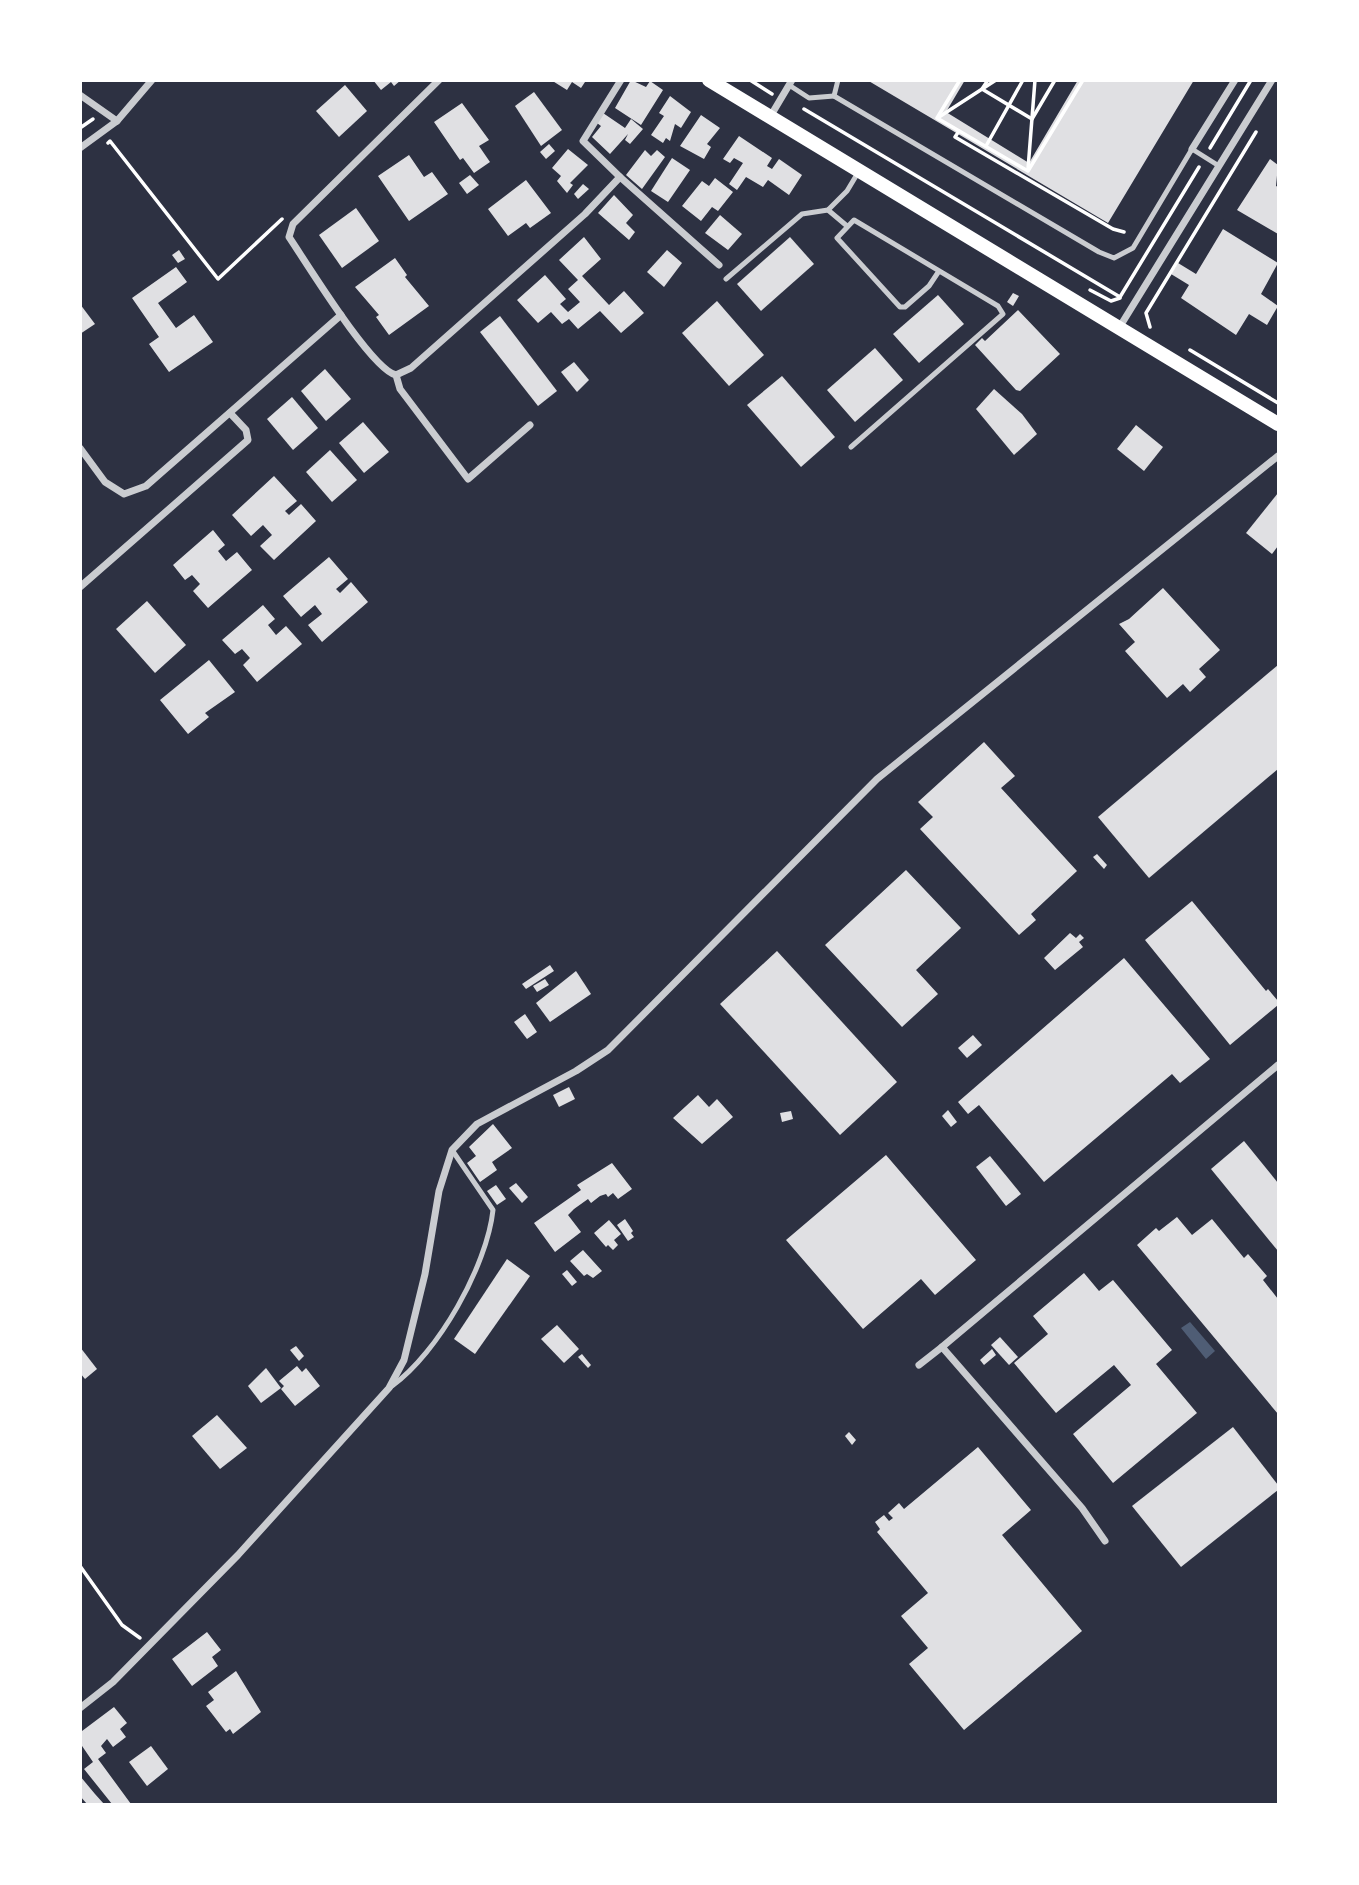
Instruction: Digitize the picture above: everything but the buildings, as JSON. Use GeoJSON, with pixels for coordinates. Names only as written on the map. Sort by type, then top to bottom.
{"type":"FeatureCollection","features":[{"type":"Feature","properties":{"kind":"main road"},"geometry":{"type":"LineString","coordinates":[[709,80],[1279,424]]}},
{"type":"Feature","properties":{"kind":"street"},"geometry":{"type":"LineString","coordinates":[[80,148],[117,121],[152,80]]}},
{"type":"Feature","properties":{"kind":"street"},"geometry":{"type":"LineString","coordinates":[[439,80],[293,224],[289,237],[341,316],[383,368],[396,375],[400,389],[468,479],[530,425]]}},
{"type":"Feature","properties":{"kind":"street"},"geometry":{"type":"LineString","coordinates":[[621,80],[583,141],[719,265]]}},
{"type":"Feature","properties":{"kind":"street"},"geometry":{"type":"LineString","coordinates":[[1192,149],[1235,80]]}},
{"type":"Feature","properties":{"kind":"street"},"geometry":{"type":"LineString","coordinates":[[1118,328],[1272,80]]}},
{"type":"Feature","properties":{"kind":"street"},"geometry":{"type":"LineString","coordinates":[[770,117],[791,83]]}},
{"type":"Feature","properties":{"kind":"street"},"geometry":{"type":"LineString","coordinates":[[80,95],[117,121]]}},
{"type":"Feature","properties":{"kind":"street"},"geometry":{"type":"LineString","coordinates":[[396,375],[411,368],[452,332],[585,214],[620,177]]}},
{"type":"Feature","properties":{"kind":"street"},"geometry":{"type":"LineString","coordinates":[[80,448],[105,482],[124,494],[146,486],[341,316]]}},
{"type":"Feature","properties":{"kind":"street"},"geometry":{"type":"LineString","coordinates":[[80,587],[248,440],[246,430],[230,413]]}},
{"type":"Feature","properties":{"kind":"street"},"geometry":{"type":"LineString","coordinates":[[80,1708],[113,1682],[239,1555],[389,1388],[404,1360],[425,1275],[439,1191],[452,1150],[477,1124],[576,1071],[608,1050],[825,827],[877,779],[1279,456]]}},
{"type":"Feature","properties":{"kind":"street"},"geometry":{"type":"LineString","coordinates":[[919,1365],[1279,1065]]}},
{"type":"Feature","properties":{"kind":"street"},"geometry":{"type":"LineString","coordinates":[[942,1346],[1082,1508],[1105,1541]]}},
{"type":"Feature","properties":{"kind":"lane"},"geometry":{"type":"LineString","coordinates":[[834,96],[838,80]]}},
{"type":"Feature","properties":{"kind":"lane"},"geometry":{"type":"LineString","coordinates":[[791,83],[809,98],[834,96],[1099,252],[1114,258],[1133,248],[1192,149],[1219,166]]}},
{"type":"Feature","properties":{"kind":"lane"},"geometry":{"type":"LineString","coordinates":[[726,279],[802,214],[828,210],[847,191],[859,171]]}},
{"type":"Feature","properties":{"kind":"lane"},"geometry":{"type":"LineString","coordinates":[[828,210],[847,226]]}},
{"type":"Feature","properties":{"kind":"lane"},"geometry":{"type":"LineString","coordinates":[[851,447],[1003,314],[998,306],[854,220],[837,239],[900,307],[905,307],[929,286],[939,271]]}},
{"type":"Feature","properties":{"kind":"lane"},"geometry":{"type":"LineString","coordinates":[[389,1388],[407,1375],[433,1342],[466,1289],[491,1232],[493,1210],[452,1150]]}},
{"type":"Feature","properties":{"kind":"path"},"geometry":{"type":"LineString","coordinates":[[750,80],[766,92]]}},
{"type":"Feature","properties":{"kind":"path"},"geometry":{"type":"LineString","coordinates":[[937,118],[960,80]]}},
{"type":"Feature","properties":{"kind":"path"},"geometry":{"type":"LineString","coordinates":[[982,89],[988,80]]}},
{"type":"Feature","properties":{"kind":"path"},"geometry":{"type":"LineString","coordinates":[[937,118],[996,80]]}},
{"type":"Feature","properties":{"kind":"path"},"geometry":{"type":"LineString","coordinates":[[986,146],[1023,80]]}},
{"type":"Feature","properties":{"kind":"path"},"geometry":{"type":"LineString","coordinates":[[1028,171],[1035,80]]}},
{"type":"Feature","properties":{"kind":"path"},"geometry":{"type":"LineString","coordinates":[[1032,120],[1055,80]]}},
{"type":"Feature","properties":{"kind":"path"},"geometry":{"type":"LineString","coordinates":[[1212,145],[1251,80]]}},
{"type":"Feature","properties":{"kind":"path"},"geometry":{"type":"LineString","coordinates":[[1028,171],[1082,81]]}},
{"type":"Feature","properties":{"kind":"path"},"geometry":{"type":"LineString","coordinates":[[982,89],[1032,120]]}},
{"type":"Feature","properties":{"kind":"path"},"geometry":{"type":"LineString","coordinates":[[796,105],[1133,305]]}},
{"type":"Feature","properties":{"kind":"path"},"geometry":{"type":"LineString","coordinates":[[937,118],[1028,171]]}},
{"type":"Feature","properties":{"kind":"path"},"geometry":{"type":"LineString","coordinates":[[1161,333],[1149,326],[1146,313],[1259,127]]}},
{"type":"Feature","properties":{"kind":"path"},"geometry":{"type":"LineString","coordinates":[[959,131],[955,137],[1113,229],[1124,232]]}},
{"type":"Feature","properties":{"kind":"path"},"geometry":{"type":"LineString","coordinates":[[100,148],[110,141],[218,279],[287,214]]}},
{"type":"Feature","properties":{"kind":"path"},"geometry":{"type":"LineString","coordinates":[[1006,168],[1010,160]]}},
{"type":"Feature","properties":{"kind":"path"},"geometry":{"type":"LineString","coordinates":[[1089,289],[1111,301],[1120,297],[1198,168]]}},
{"type":"Feature","properties":{"kind":"path"},"geometry":{"type":"LineString","coordinates":[[1185,347],[1279,403]]}},
{"type":"Feature","properties":{"kind":"path"},"geometry":{"type":"LineString","coordinates":[[80,1566],[129,1632],[152,1643]]}},
{"type":"Feature","properties":{"kind":"water"},"geometry":{"type":"Polygon","coordinates":[[[1190,1322],[1215,1351],[1206,1359],[1181,1328],[1190,1322]]]}}]}
